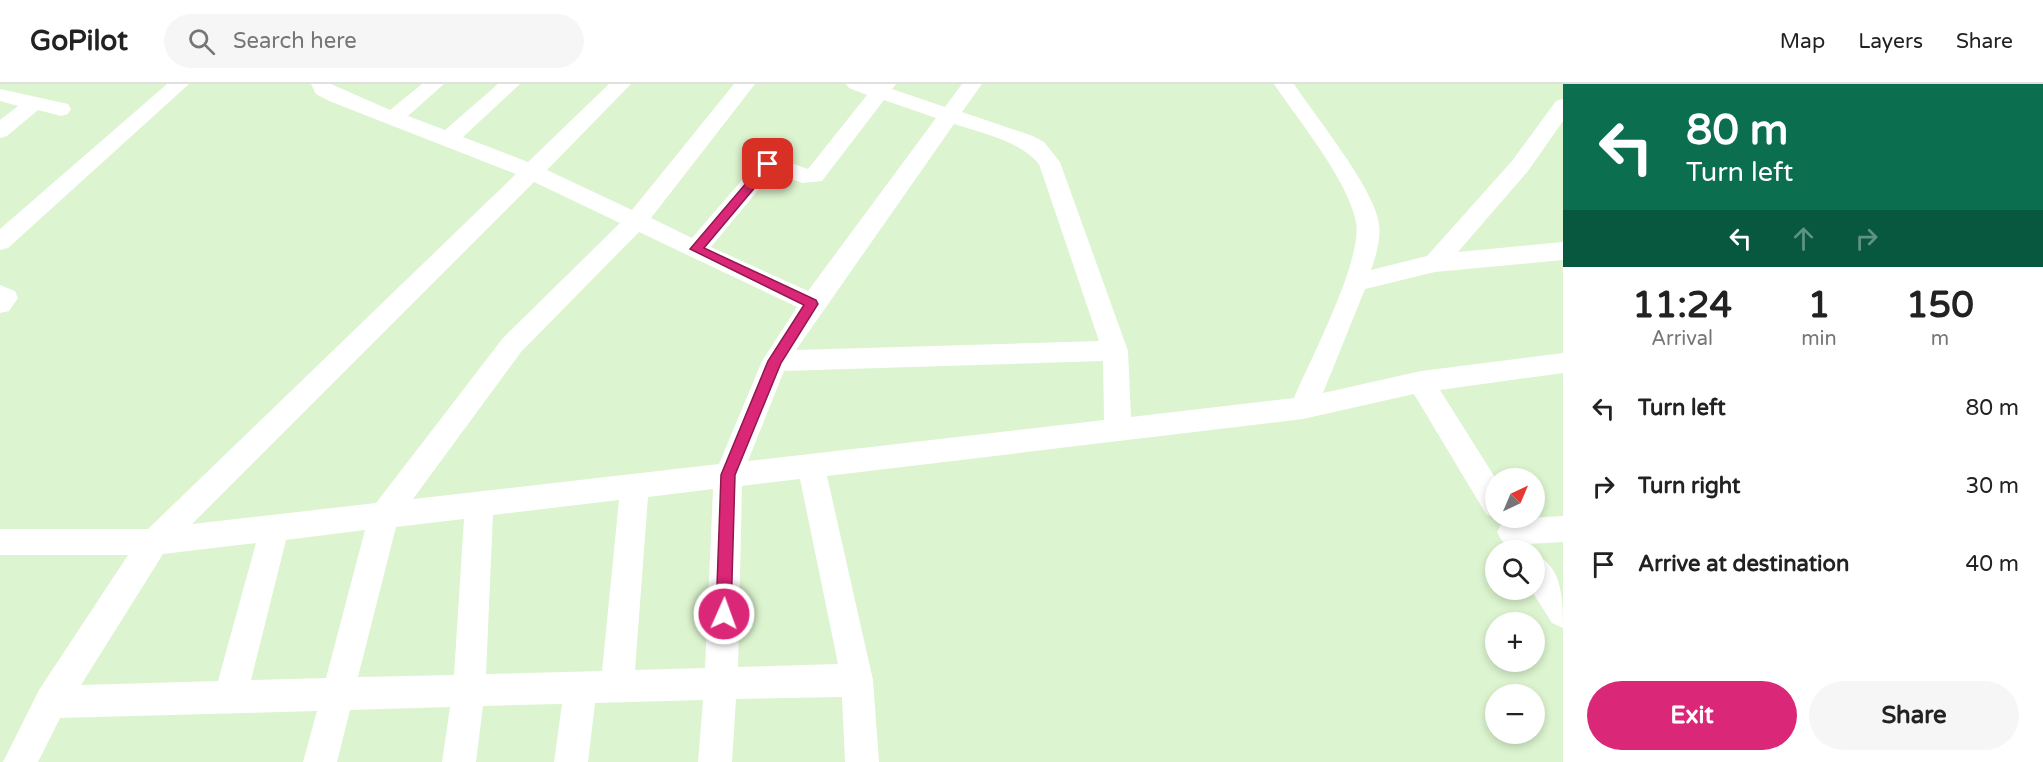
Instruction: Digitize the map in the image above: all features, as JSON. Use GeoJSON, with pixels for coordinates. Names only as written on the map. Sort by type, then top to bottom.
{"type":"FeatureCollection","features":[{"type":"Feature","properties":{"kind":"street"},"geometry":{"type":"LineString","coordinates":[[0,242],[179,84]]}},
{"type":"Feature","properties":{"kind":"street"},"geometry":{"type":"LineString","coordinates":[[393,118],[434,84]]}},
{"type":"Feature","properties":{"kind":"street"},"geometry":{"type":"LineString","coordinates":[[447,140],[510,84]]}},
{"type":"Feature","properties":{"kind":"street"},"geometry":{"type":"LineString","coordinates":[[20,762],[51,702],[154,542],[621,84]]}},
{"type":"Feature","properties":{"kind":"street"},"geometry":{"type":"LineString","coordinates":[[320,762],[384,515],[512,345],[636,221],[745,84]]}},
{"type":"Feature","properties":{"kind":"street"},"geometry":{"type":"LineString","coordinates":[[856,84],[883,89],[951,116],[1026,141],[1036,147],[1049,162],[1115,351],[1118,429]]}},
{"type":"Feature","properties":{"kind":"street"},"geometry":{"type":"LineString","coordinates":[[715,762],[721,683],[728,475],[775,361],[812,304],[951,116],[972,84]]}},
{"type":"Feature","properties":{"kind":"street"},"geometry":{"type":"LineString","coordinates":[[1284,84],[1363,208],[1368,224],[1367,241],[1354,283],[1303,408]]}},
{"type":"Feature","properties":{"kind":"street"},"geometry":{"type":"LineString","coordinates":[[336,88],[393,118],[530,171],[812,304]]}},
{"type":"Feature","properties":{"kind":"street"},"geometry":{"type":"LineString","coordinates":[[696,249],[768,164],[775,164],[805,177],[814,176],[883,89]]}},
{"type":"Feature","properties":{"kind":"street"},"geometry":{"type":"LineString","coordinates":[[0,95],[61,109]]}},
{"type":"Feature","properties":{"kind":"street"},"geometry":{"type":"LineString","coordinates":[[0,131],[34,103]]}},
{"type":"Feature","properties":{"kind":"street"},"geometry":{"type":"LineString","coordinates":[[1435,263],[1520,166],[1563,106]]}},
{"type":"Feature","properties":{"kind":"street"},"geometry":{"type":"LineString","coordinates":[[1354,283],[1435,263],[1563,251]]}},
{"type":"Feature","properties":{"kind":"street"},"geometry":{"type":"LineString","coordinates":[[0,294],[6,298],[0,304]]}},
{"type":"Feature","properties":{"kind":"street"},"geometry":{"type":"LineString","coordinates":[[775,361],[1115,351]]}},
{"type":"Feature","properties":{"kind":"street"},"geometry":{"type":"LineString","coordinates":[[0,542],[154,542],[1303,408],[1421,382],[1563,363]]}},
{"type":"Feature","properties":{"kind":"street"},"geometry":{"type":"LineString","coordinates":[[1421,382],[1485,487]]}},
{"type":"Feature","properties":{"kind":"street"},"geometry":{"type":"LineString","coordinates":[[811,465],[857,680],[862,762]]}},
{"type":"Feature","properties":{"kind":"street"},"geometry":{"type":"LineString","coordinates":[[617,687],[635,486]]}},
{"type":"Feature","properties":{"kind":"street"},"geometry":{"type":"LineString","coordinates":[[459,762],[469,690],[479,504]]}},
{"type":"Feature","properties":{"kind":"street"},"geometry":{"type":"LineString","coordinates":[[230,698],[274,528]]}},
{"type":"Feature","properties":{"kind":"street"},"geometry":{"type":"LineString","coordinates":[[1513,533],[1563,529]]}},
{"type":"Feature","properties":{"kind":"street"},"geometry":{"type":"LineString","coordinates":[[1545,585],[1563,613]]}},
{"type":"Feature","properties":{"kind":"street"},"geometry":{"type":"LineString","coordinates":[[51,702],[857,680]]}},
{"type":"Feature","properties":{"kind":"street"},"geometry":{"type":"LineString","coordinates":[[571,762],[581,688]]}},
{"type":"Feature","properties":{"kind":"shaded area"},"geometry":{"type":"Polygon","coordinates":[[[0,84],[1563,84],[1563,762],[0,762],[0,84]]]}},
{"type":"Feature","properties":{"kind":"route"},"geometry":{"type":"LineString","coordinates":[[724,614],[728,475],[775,361],[812,304],[696,249],[768,164]]}}]}
